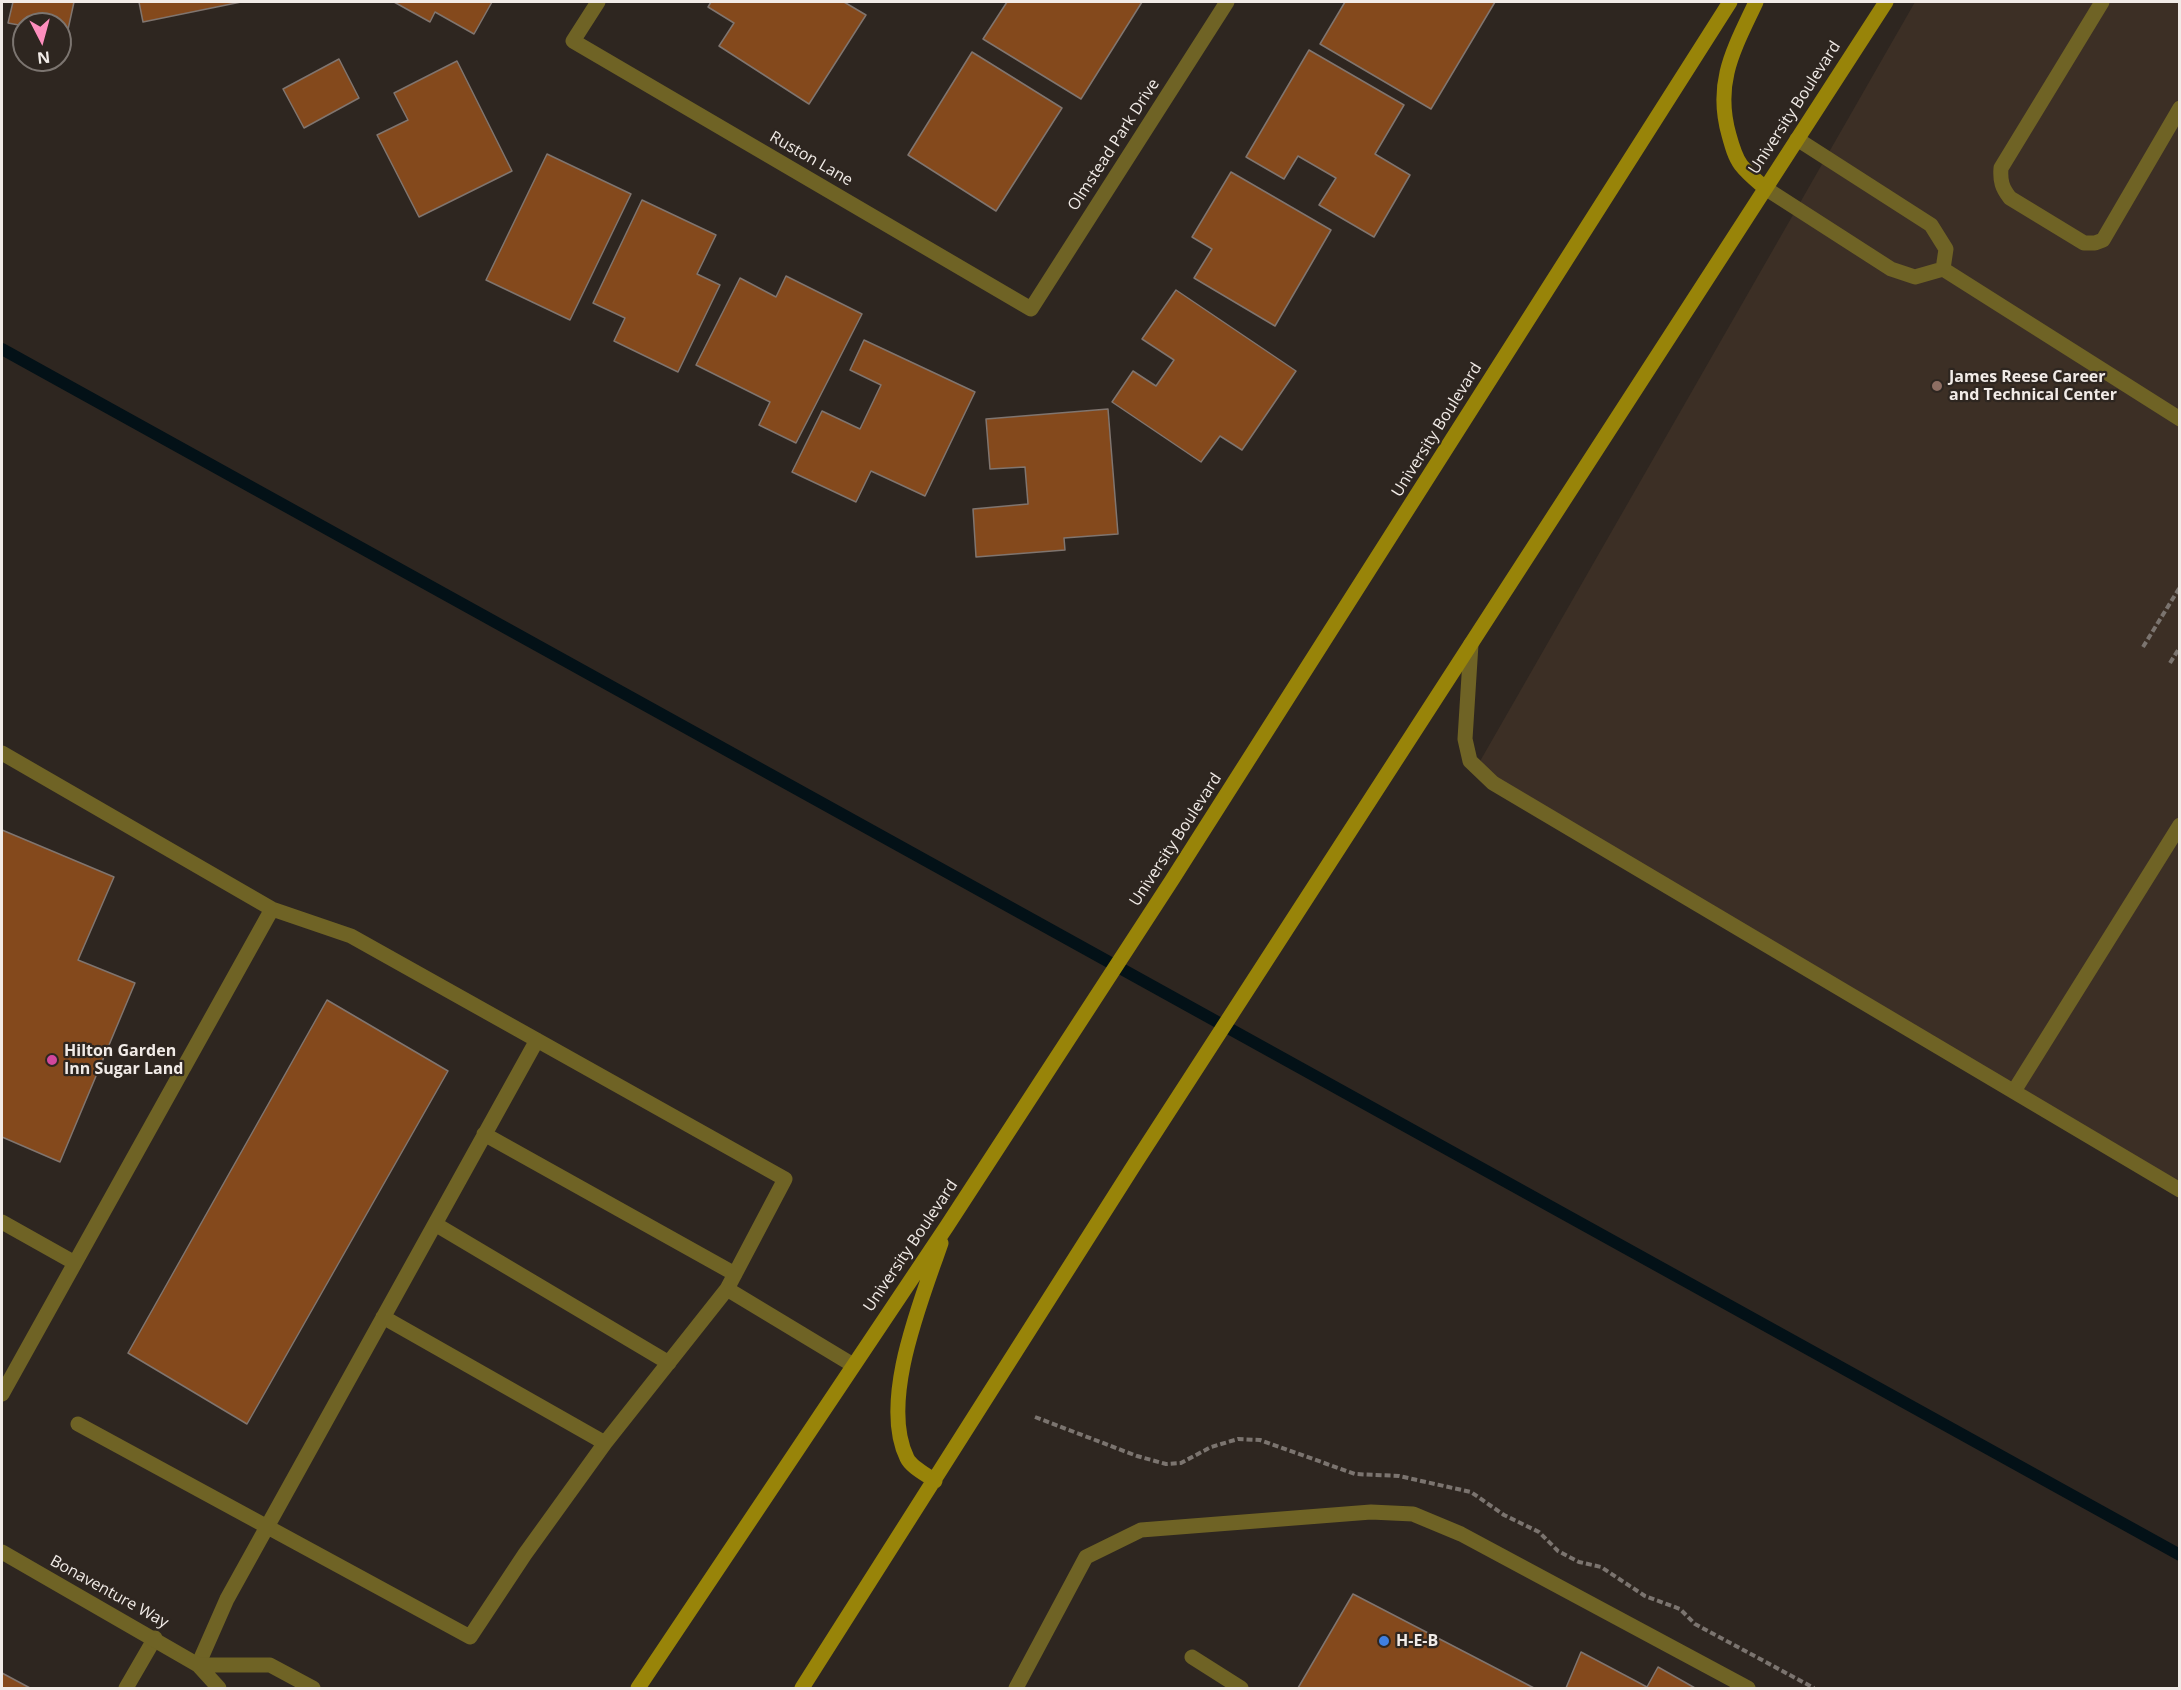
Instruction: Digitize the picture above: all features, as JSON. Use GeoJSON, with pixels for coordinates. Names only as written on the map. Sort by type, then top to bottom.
{"type":"FeatureCollection","features":[{"type":"Feature","properties":{"kind":"main road","name":"University Boulevard"},"geometry":{"type":"LineString","coordinates":[[638,1689],[947,1226],[1172,880],[1730,2]]}},
{"type":"Feature","properties":{"kind":"main road"},"geometry":{"type":"LineString","coordinates":[[1756,2],[1726,71],[1724,119],[1737,158],[1765,188]]}},
{"type":"Feature","properties":{"kind":"main road","name":"University Boulevard"},"geometry":{"type":"LineString","coordinates":[[802,1689],[1136,1162],[1886,2]]}},
{"type":"Feature","properties":{"kind":"main road"},"geometry":{"type":"LineString","coordinates":[[935,1481],[907,1460],[897,1422],[900,1371],[947,1226]]}},
{"type":"Feature","properties":{"kind":"street","name":"Ruston Lane"},"geometry":{"type":"LineString","coordinates":[[598,2],[573,41],[1031,309]]}},
{"type":"Feature","properties":{"kind":"street","name":"Olmstead Park Drive"},"geometry":{"type":"LineString","coordinates":[[1031,309],[1227,2]]}},
{"type":"Feature","properties":{"kind":"street"},"geometry":{"type":"LineString","coordinates":[[2102,2],[2001,168],[2000,179],[2003,190],[2010,198],[2084,243],[2103,240],[2180,108]]}},
{"type":"Feature","properties":{"kind":"street"},"geometry":{"type":"LineString","coordinates":[[1797,139],[1931,225],[1946,249],[1943,269]]}},
{"type":"Feature","properties":{"kind":"street"},"geometry":{"type":"LineString","coordinates":[[1765,188],[1891,268],[1915,277],[1943,269],[2180,419]]}},
{"type":"Feature","properties":{"kind":"street"},"geometry":{"type":"LineString","coordinates":[[1471,644],[1465,739],[1470,762],[1493,783],[2180,1190]]}},
{"type":"Feature","properties":{"kind":"street"},"geometry":{"type":"LineString","coordinates":[[2,753],[272,909],[351,936],[785,1179],[727,1289],[605,1443],[525,1554],[470,1637],[78,1424]]}},
{"type":"Feature","properties":{"kind":"street"},"geometry":{"type":"LineString","coordinates":[[2014,1091],[2180,825]]}},
{"type":"Feature","properties":{"kind":"street"},"geometry":{"type":"LineString","coordinates":[[4,1385],[75,1263],[272,909]]}},
{"type":"Feature","properties":{"kind":"street"},"geometry":{"type":"LineString","coordinates":[[313,1689],[270,1665],[198,1665],[227,1599],[537,1040]]}},
{"type":"Feature","properties":{"kind":"street"},"geometry":{"type":"LineString","coordinates":[[484,1134],[735,1274]]}},
{"type":"Feature","properties":{"kind":"street"},"geometry":{"type":"LineString","coordinates":[[2,1221],[75,1263]]}},
{"type":"Feature","properties":{"kind":"street"},"geometry":{"type":"LineString","coordinates":[[435,1224],[669,1363]]}},
{"type":"Feature","properties":{"kind":"street"},"geometry":{"type":"LineString","coordinates":[[727,1289],[853,1365]]}},
{"type":"Feature","properties":{"kind":"street"},"geometry":{"type":"LineString","coordinates":[[383,1317],[605,1443]]}},
{"type":"Feature","properties":{"kind":"street"},"geometry":{"type":"LineString","coordinates":[[1016,1689],[1086,1557],[1142,1530],[1371,1512],[1413,1514],[1461,1534],[1748,1689]]}},
{"type":"Feature","properties":{"kind":"street","name":"Bonaventure Way"},"geometry":{"type":"LineString","coordinates":[[2,1552],[155,1638],[198,1665],[219,1689]]}},
{"type":"Feature","properties":{"kind":"street"},"geometry":{"type":"LineString","coordinates":[[126,1689],[155,1638]]}},
{"type":"Feature","properties":{"kind":"street"},"geometry":{"type":"LineString","coordinates":[[1192,1657],[1241,1689]]}},
{"type":"Feature","properties":{"kind":"path"},"geometry":{"type":"LineString","coordinates":[[2143,647],[2180,587]]}},
{"type":"Feature","properties":{"kind":"path"},"geometry":{"type":"LineString","coordinates":[[2170,663],[2180,646]]}},
{"type":"Feature","properties":{"kind":"shaded area","name":"James Reese Career and Technical Center"},"geometry":{"type":"Polygon","coordinates":[[[1915,2],[2179,2],[2179,1197],[1475,770],[1915,2]]]}},
{"type":"Feature","properties":{"kind":"building"},"geometry":{"type":"Polygon","coordinates":[[[13,2],[74,2],[72,12],[12,12],[12,24],[8,23],[13,2]]]}},
{"type":"Feature","properties":{"kind":"building"},"geometry":{"type":"Polygon","coordinates":[[[139,2],[241,2],[143,22],[139,2]]]}},
{"type":"Feature","properties":{"kind":"building"},"geometry":{"type":"Polygon","coordinates":[[[394,2],[492,2],[474,34],[435,12],[430,22],[394,2]]]}},
{"type":"Feature","properties":{"kind":"building"},"geometry":{"type":"Polygon","coordinates":[[[711,2],[844,2],[866,15],[809,104],[719,46],[734,23],[708,7],[711,2]]]}},
{"type":"Feature","properties":{"kind":"building"},"geometry":{"type":"Polygon","coordinates":[[[1007,2],[1142,2],[1081,99],[983,39],[1007,2]]]}},
{"type":"Feature","properties":{"kind":"building"},"geometry":{"type":"Polygon","coordinates":[[[1345,2],[1495,2],[1431,109],[1320,44],[1345,2]]]}},
{"type":"Feature","properties":{"kind":"building"},"geometry":{"type":"Polygon","coordinates":[[[1309,50],[1404,105],[1375,154],[1410,175],[1374,237],[1319,205],[1336,178],[1298,156],[1284,179],[1246,157],[1309,50]]]}},
{"type":"Feature","properties":{"kind":"building"},"geometry":{"type":"Polygon","coordinates":[[[972,52],[1062,108],[996,211],[908,155],[972,52]]]}},
{"type":"Feature","properties":{"kind":"building"},"geometry":{"type":"Polygon","coordinates":[[[339,59],[359,98],[304,128],[283,89],[339,59]]]}},
{"type":"Feature","properties":{"kind":"building"},"geometry":{"type":"Polygon","coordinates":[[[457,61],[512,171],[419,217],[377,135],[408,120],[394,93],[457,61]]]}},
{"type":"Feature","properties":{"kind":"building"},"geometry":{"type":"Polygon","coordinates":[[[547,154],[631,194],[570,320],[486,280],[547,154]]]}},
{"type":"Feature","properties":{"kind":"building"},"geometry":{"type":"Polygon","coordinates":[[[1231,172],[1331,230],[1275,326],[1194,278],[1212,249],[1192,237],[1231,172]]]}},
{"type":"Feature","properties":{"kind":"building"},"geometry":{"type":"Polygon","coordinates":[[[642,200],[716,235],[697,274],[720,285],[678,372],[614,341],[625,318],[593,303],[642,200]]]}},
{"type":"Feature","properties":{"kind":"building"},"geometry":{"type":"Polygon","coordinates":[[[786,276],[862,314],[796,443],[759,425],[770,402],[696,365],[740,278],[776,297],[786,276]]]}},
{"type":"Feature","properties":{"kind":"building"},"geometry":{"type":"Polygon","coordinates":[[[1176,290],[1296,371],[1242,450],[1220,436],[1201,462],[1112,402],[1133,371],[1156,386],[1174,360],[1142,339],[1176,290]]]}},
{"type":"Feature","properties":{"kind":"building"},"geometry":{"type":"Polygon","coordinates":[[[864,340],[975,392],[925,496],[871,471],[856,502],[792,472],[822,411],[860,429],[881,385],[850,370],[864,340]]]}},
{"type":"Feature","properties":{"kind":"building"},"geometry":{"type":"Polygon","coordinates":[[[1108,409],[1118,534],[1064,538],[1065,550],[976,557],[973,509],[1028,504],[1025,467],[990,469],[986,419],[1108,409]]]}},
{"type":"Feature","properties":{"kind":"building","name":"Hilton Garden Inn Sugar Land"},"geometry":{"type":"Polygon","coordinates":[[[2,830],[114,877],[78,960],[135,983],[60,1162],[2,1137],[2,830]]]}},
{"type":"Feature","properties":{"kind":"building"},"geometry":{"type":"Polygon","coordinates":[[[327,1000],[448,1071],[247,1424],[128,1353],[327,1000]]]}},
{"type":"Feature","properties":{"kind":"building","name":"H-E-B"},"geometry":{"type":"Polygon","coordinates":[[[1353,1594],[1534,1688],[1298,1688],[1353,1594]]]}},
{"type":"Feature","properties":{"kind":"building"},"geometry":{"type":"Polygon","coordinates":[[[1581,1652],[1647,1687],[1658,1667],[1695,1688],[1566,1688],[1581,1652]]]}},
{"type":"Feature","properties":{"kind":"building"},"geometry":{"type":"Polygon","coordinates":[[[2,1673],[30,1688],[2,1688],[2,1673]]]}},
{"type":"Feature","properties":{"kind":"waterway"},"geometry":{"type":"LineString","coordinates":[[2,349],[2180,1555]]}},
{"type":"Feature","properties":{"kind":"place","name":"James Reese Career and Technical Center"},"geometry":{"type":"Point","coordinates":[1937,386]}},
{"type":"Feature","properties":{"kind":"place","name":"Hilton Garden Inn Sugar Land"},"geometry":{"type":"Point","coordinates":[52,1060]}},
{"type":"Feature","properties":{"kind":"place","name":"H-E-B"},"geometry":{"type":"Point","coordinates":[1384,1641]}}]}
